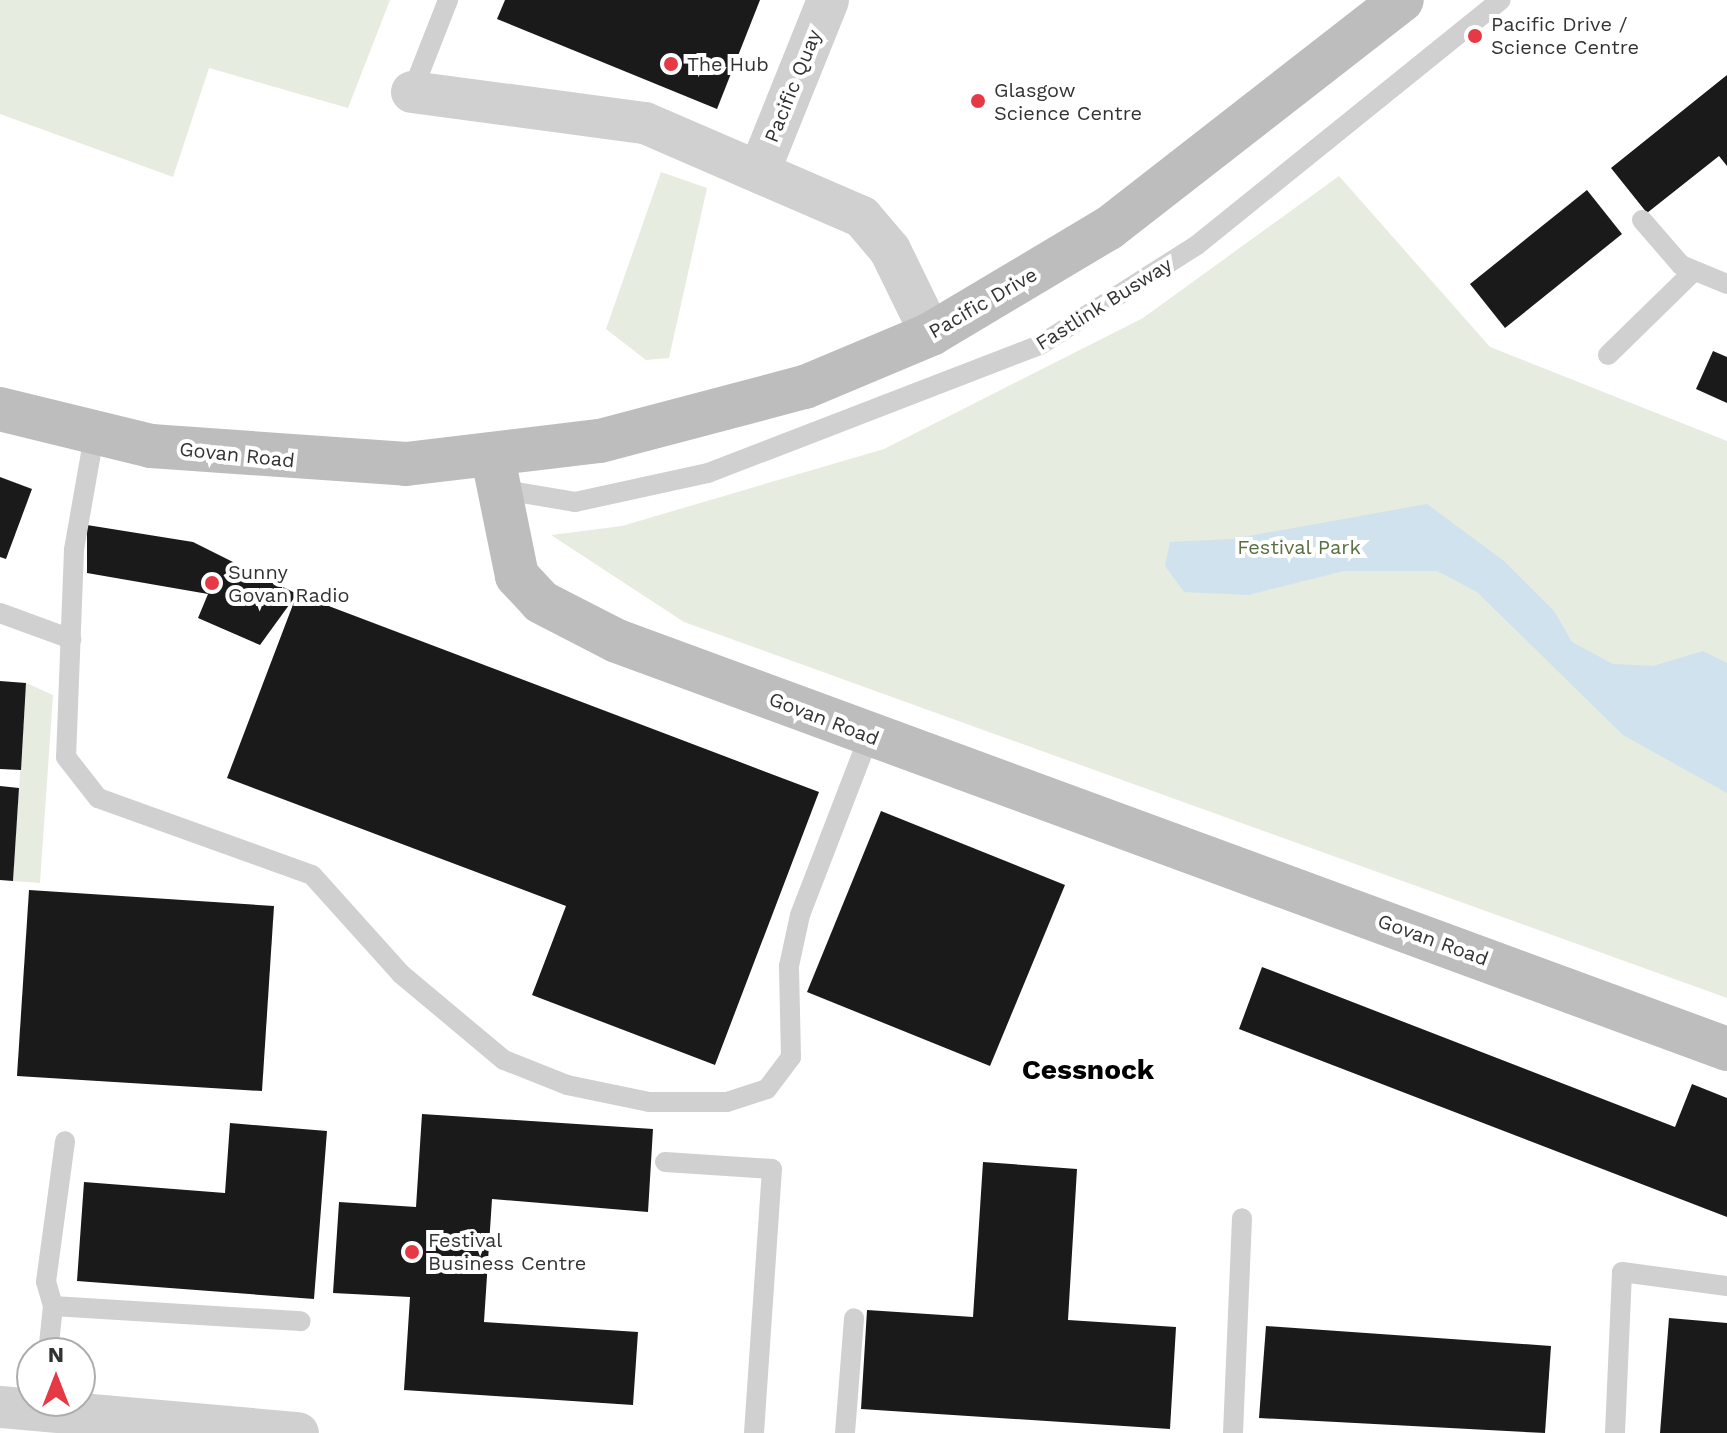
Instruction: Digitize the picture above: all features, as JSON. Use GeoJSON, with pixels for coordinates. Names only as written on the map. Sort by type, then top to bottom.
{"type":"FeatureCollection","features":[{"type":"Feature","properties":{"kind":"street","name":"Pacific Quay"},"geometry":{"type":"LineString","coordinates":[[759,172],[828,0]]}},
{"type":"Feature","properties":{"kind":"street","name":"Pacific Drive"},"geometry":{"type":"LineString","coordinates":[[496,474],[805,387],[931,334],[1163,191],[1402,0]]}},
{"type":"Feature","properties":{"kind":"street"},"geometry":{"type":"LineString","coordinates":[[412,92],[645,123],[862,217],[890,250],[931,334]]}},
{"type":"Feature","properties":{"kind":"street","name":"Govan Road"},"geometry":{"type":"LineString","coordinates":[[0,409],[94,436],[343,464],[496,474],[510,562],[541,602],[617,641],[1727,1049]]}},
{"type":"Feature","properties":{"kind":"street"},"geometry":{"type":"LineString","coordinates":[[96,1412],[298,1433]]}},
{"type":"Feature","properties":{"kind":"lane"},"geometry":{"type":"LineString","coordinates":[[412,92],[448,0]]}},
{"type":"Feature","properties":{"kind":"lane","name":"Fastlink Busway"},"geometry":{"type":"LineString","coordinates":[[496,474],[575,502],[708,473],[1040,345],[1197,245],[1501,0]]}},
{"type":"Feature","properties":{"kind":"lane"},"geometry":{"type":"LineString","coordinates":[[1642,220],[1694,271],[1727,284]]}},
{"type":"Feature","properties":{"kind":"lane"},"geometry":{"type":"LineString","coordinates":[[1608,355],[1694,271]]}},
{"type":"Feature","properties":{"kind":"lane"},"geometry":{"type":"LineString","coordinates":[[94,436],[74,550],[66,757],[98,798],[312,875],[401,974],[504,1060],[567,1085],[649,1102],[727,1102],[767,1089],[791,1057],[789,966],[800,915],[869,736]]}},
{"type":"Feature","properties":{"kind":"lane"},"geometry":{"type":"LineString","coordinates":[[0,613],[71,639]]}},
{"type":"Feature","properties":{"kind":"lane"},"geometry":{"type":"LineString","coordinates":[[50,1337],[53,1306],[46,1282],[65,1141]]}},
{"type":"Feature","properties":{"kind":"lane"},"geometry":{"type":"LineString","coordinates":[[665,1162],[772,1169],[754,1433]]}},
{"type":"Feature","properties":{"kind":"lane"},"geometry":{"type":"LineString","coordinates":[[1233,1433],[1242,1218]]}},
{"type":"Feature","properties":{"kind":"lane"},"geometry":{"type":"LineString","coordinates":[[1615,1433],[1622,1272],[1727,1286]]}},
{"type":"Feature","properties":{"kind":"lane"},"geometry":{"type":"LineString","coordinates":[[53,1306],[301,1321]]}},
{"type":"Feature","properties":{"kind":"lane"},"geometry":{"type":"LineString","coordinates":[[845,1433],[854,1318]]}},
{"type":"Feature","properties":{"kind":"green space"},"geometry":{"type":"Polygon","coordinates":[[[0,0],[390,0],[348,108],[209,68],[173,177],[0,114],[0,0]]]}},
{"type":"Feature","properties":{"kind":"green space"},"geometry":{"type":"Polygon","coordinates":[[[661,172],[707,188],[669,358],[646,360],[606,329],[661,172]]]}},
{"type":"Feature","properties":{"kind":"green space","name":"Festival Park"},"geometry":{"type":"Polygon","coordinates":[[[1339,176],[1490,347],[1727,441],[1727,998],[684,622],[551,535],[622,526],[884,449],[1143,318],[1339,176]]]}},
{"type":"Feature","properties":{"kind":"green space"},"geometry":{"type":"Polygon","coordinates":[[[26,683],[53,695],[40,883],[13,881],[26,683]]]}},
{"type":"Feature","properties":{"kind":"water"},"geometry":{"type":"Polygon","coordinates":[[[1427,504],[1504,561],[1554,611],[1572,642],[1613,664],[1653,666],[1703,651],[1727,663],[1727,793],[1623,735],[1477,592],[1437,571],[1344,571],[1248,595],[1184,592],[1165,566],[1170,542],[1232,539],[1427,504]]]}},
{"type":"Feature","properties":{"kind":"building","name":"The Hub"},"geometry":{"type":"Polygon","coordinates":[[[505,0],[760,0],[717,109],[497,19],[505,0]]]}},
{"type":"Feature","properties":{"kind":"building"},"geometry":{"type":"Polygon","coordinates":[[[1727,75],[1727,166],[1719,156],[1647,213],[1611,168],[1727,75]]]}},
{"type":"Feature","properties":{"kind":"building"},"geometry":{"type":"Polygon","coordinates":[[[1587,190],[1622,234],[1505,328],[1470,284],[1587,190]]]}},
{"type":"Feature","properties":{"kind":"building"},"geometry":{"type":"Polygon","coordinates":[[[1713,351],[1727,357],[1727,403],[1696,389],[1713,351]]]}},
{"type":"Feature","properties":{"kind":"building"},"geometry":{"type":"Polygon","coordinates":[[[0,477],[32,489],[6,559],[0,557],[0,477]]]}},
{"type":"Feature","properties":{"kind":"building","name":"Sunny Govan Radio"},"geometry":{"type":"Polygon","coordinates":[[[87,525],[193,542],[297,594],[260,645],[198,618],[208,594],[87,573],[87,525]]]}},
{"type":"Feature","properties":{"kind":"building"},"geometry":{"type":"Polygon","coordinates":[[[297,594],[819,792],[715,1065],[532,995],[566,906],[227,778],[297,594]]]}},
{"type":"Feature","properties":{"kind":"building"},"geometry":{"type":"Polygon","coordinates":[[[0,681],[26,683],[21,770],[0,769],[0,681]]]}},
{"type":"Feature","properties":{"kind":"building"},"geometry":{"type":"Polygon","coordinates":[[[0,786],[19,788],[13,881],[0,880],[0,786]]]}},
{"type":"Feature","properties":{"kind":"building"},"geometry":{"type":"Polygon","coordinates":[[[881,811],[1065,885],[990,1066],[807,992],[881,811]]]}},
{"type":"Feature","properties":{"kind":"building"},"geometry":{"type":"Polygon","coordinates":[[[29,890],[274,906],[262,1091],[17,1076],[29,890]]]}},
{"type":"Feature","properties":{"kind":"building"},"geometry":{"type":"Polygon","coordinates":[[[1262,967],[1675,1127],[1692,1084],[1727,1098],[1727,1217],[1239,1029],[1262,967]]]}},
{"type":"Feature","properties":{"kind":"building","name":"Festival Business Centre"},"geometry":{"type":"Polygon","coordinates":[[[422,1114],[653,1129],[648,1212],[492,1199],[484,1322],[638,1332],[633,1405],[404,1390],[410,1297],[333,1293],[339,1202],[416,1207],[422,1114]]]}},
{"type":"Feature","properties":{"kind":"building"},"geometry":{"type":"Polygon","coordinates":[[[230,1123],[327,1131],[314,1299],[77,1281],[84,1182],[225,1193],[230,1123]]]}},
{"type":"Feature","properties":{"kind":"building"},"geometry":{"type":"Polygon","coordinates":[[[983,1162],[1077,1169],[1068,1320],[1176,1327],[1170,1429],[861,1409],[867,1310],[973,1317],[983,1162]]]}},
{"type":"Feature","properties":{"kind":"building"},"geometry":{"type":"Polygon","coordinates":[[[1669,1318],[1727,1323],[1727,1433],[1660,1433],[1669,1318]]]}},
{"type":"Feature","properties":{"kind":"building"},"geometry":{"type":"Polygon","coordinates":[[[1266,1326],[1551,1346],[1545,1433],[1259,1418],[1266,1326]]]}},
{"type":"Feature","properties":{"kind":"place","name":"Pacific Drive / Science Centre"},"geometry":{"type":"Point","coordinates":[1475,36]}},
{"type":"Feature","properties":{"kind":"place","name":"The Hub"},"geometry":{"type":"Point","coordinates":[671,64]}},
{"type":"Feature","properties":{"kind":"place","name":"Glasgow Science Centre"},"geometry":{"type":"Point","coordinates":[978,101]}},
{"type":"Feature","properties":{"kind":"place","name":"Sunny Govan Radio"},"geometry":{"type":"Point","coordinates":[212,583]}},
{"type":"Feature","properties":{"kind":"place","name":"Festival Business Centre"},"geometry":{"type":"Point","coordinates":[412,1252]}},
{"type":"Feature","properties":{"kind":"district","name":"Cessnock"},"geometry":{"type":"Point","coordinates":[1088,1070]}}]}
